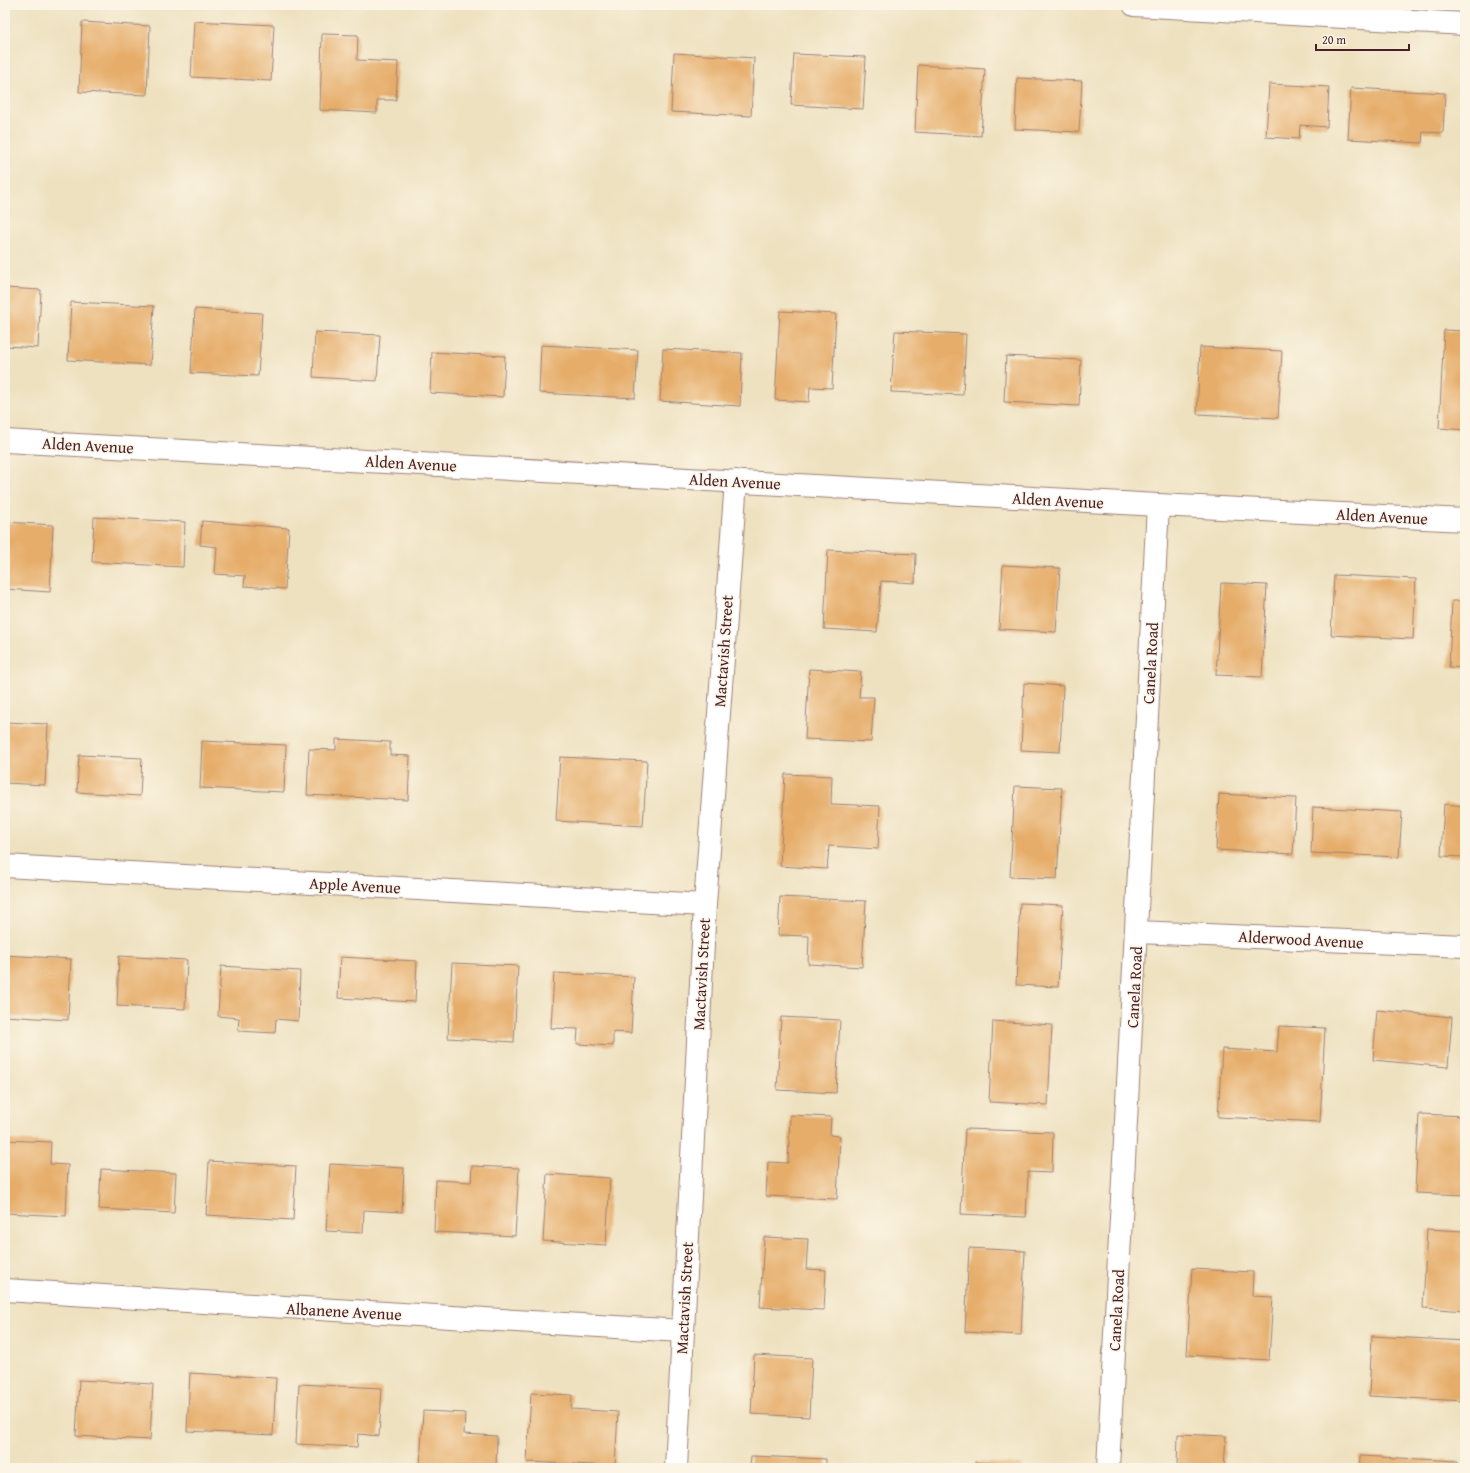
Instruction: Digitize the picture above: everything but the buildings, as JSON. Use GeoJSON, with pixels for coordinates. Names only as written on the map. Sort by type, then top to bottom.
{"type":"FeatureCollection","features":[{"type":"Feature","properties":{"kind":"street"},"geometry":{"type":"LineString","coordinates":[[1134,5],[1465,24]]}},
{"type":"Feature","properties":{"kind":"street","name":"Alden Avenue"},"geometry":{"type":"LineString","coordinates":[[5,441],[1158,505],[1465,520]]}},
{"type":"Feature","properties":{"kind":"street","name":"Mactavish Street"},"geometry":{"type":"LineString","coordinates":[[676,1468],[705,905],[736,481]]}},
{"type":"Feature","properties":{"kind":"street","name":"Canela Road"},"geometry":{"type":"LineString","coordinates":[[1108,1468],[1158,505]]}},
{"type":"Feature","properties":{"kind":"street","name":"Apple Avenue"},"geometry":{"type":"LineString","coordinates":[[5,866],[705,905]]}},
{"type":"Feature","properties":{"kind":"street","name":"Alderwood Avenue"},"geometry":{"type":"LineString","coordinates":[[1136,932],[1465,946]]}},
{"type":"Feature","properties":{"kind":"street","name":"Albanene Avenue"},"geometry":{"type":"LineString","coordinates":[[5,1290],[682,1331]]}}]}
